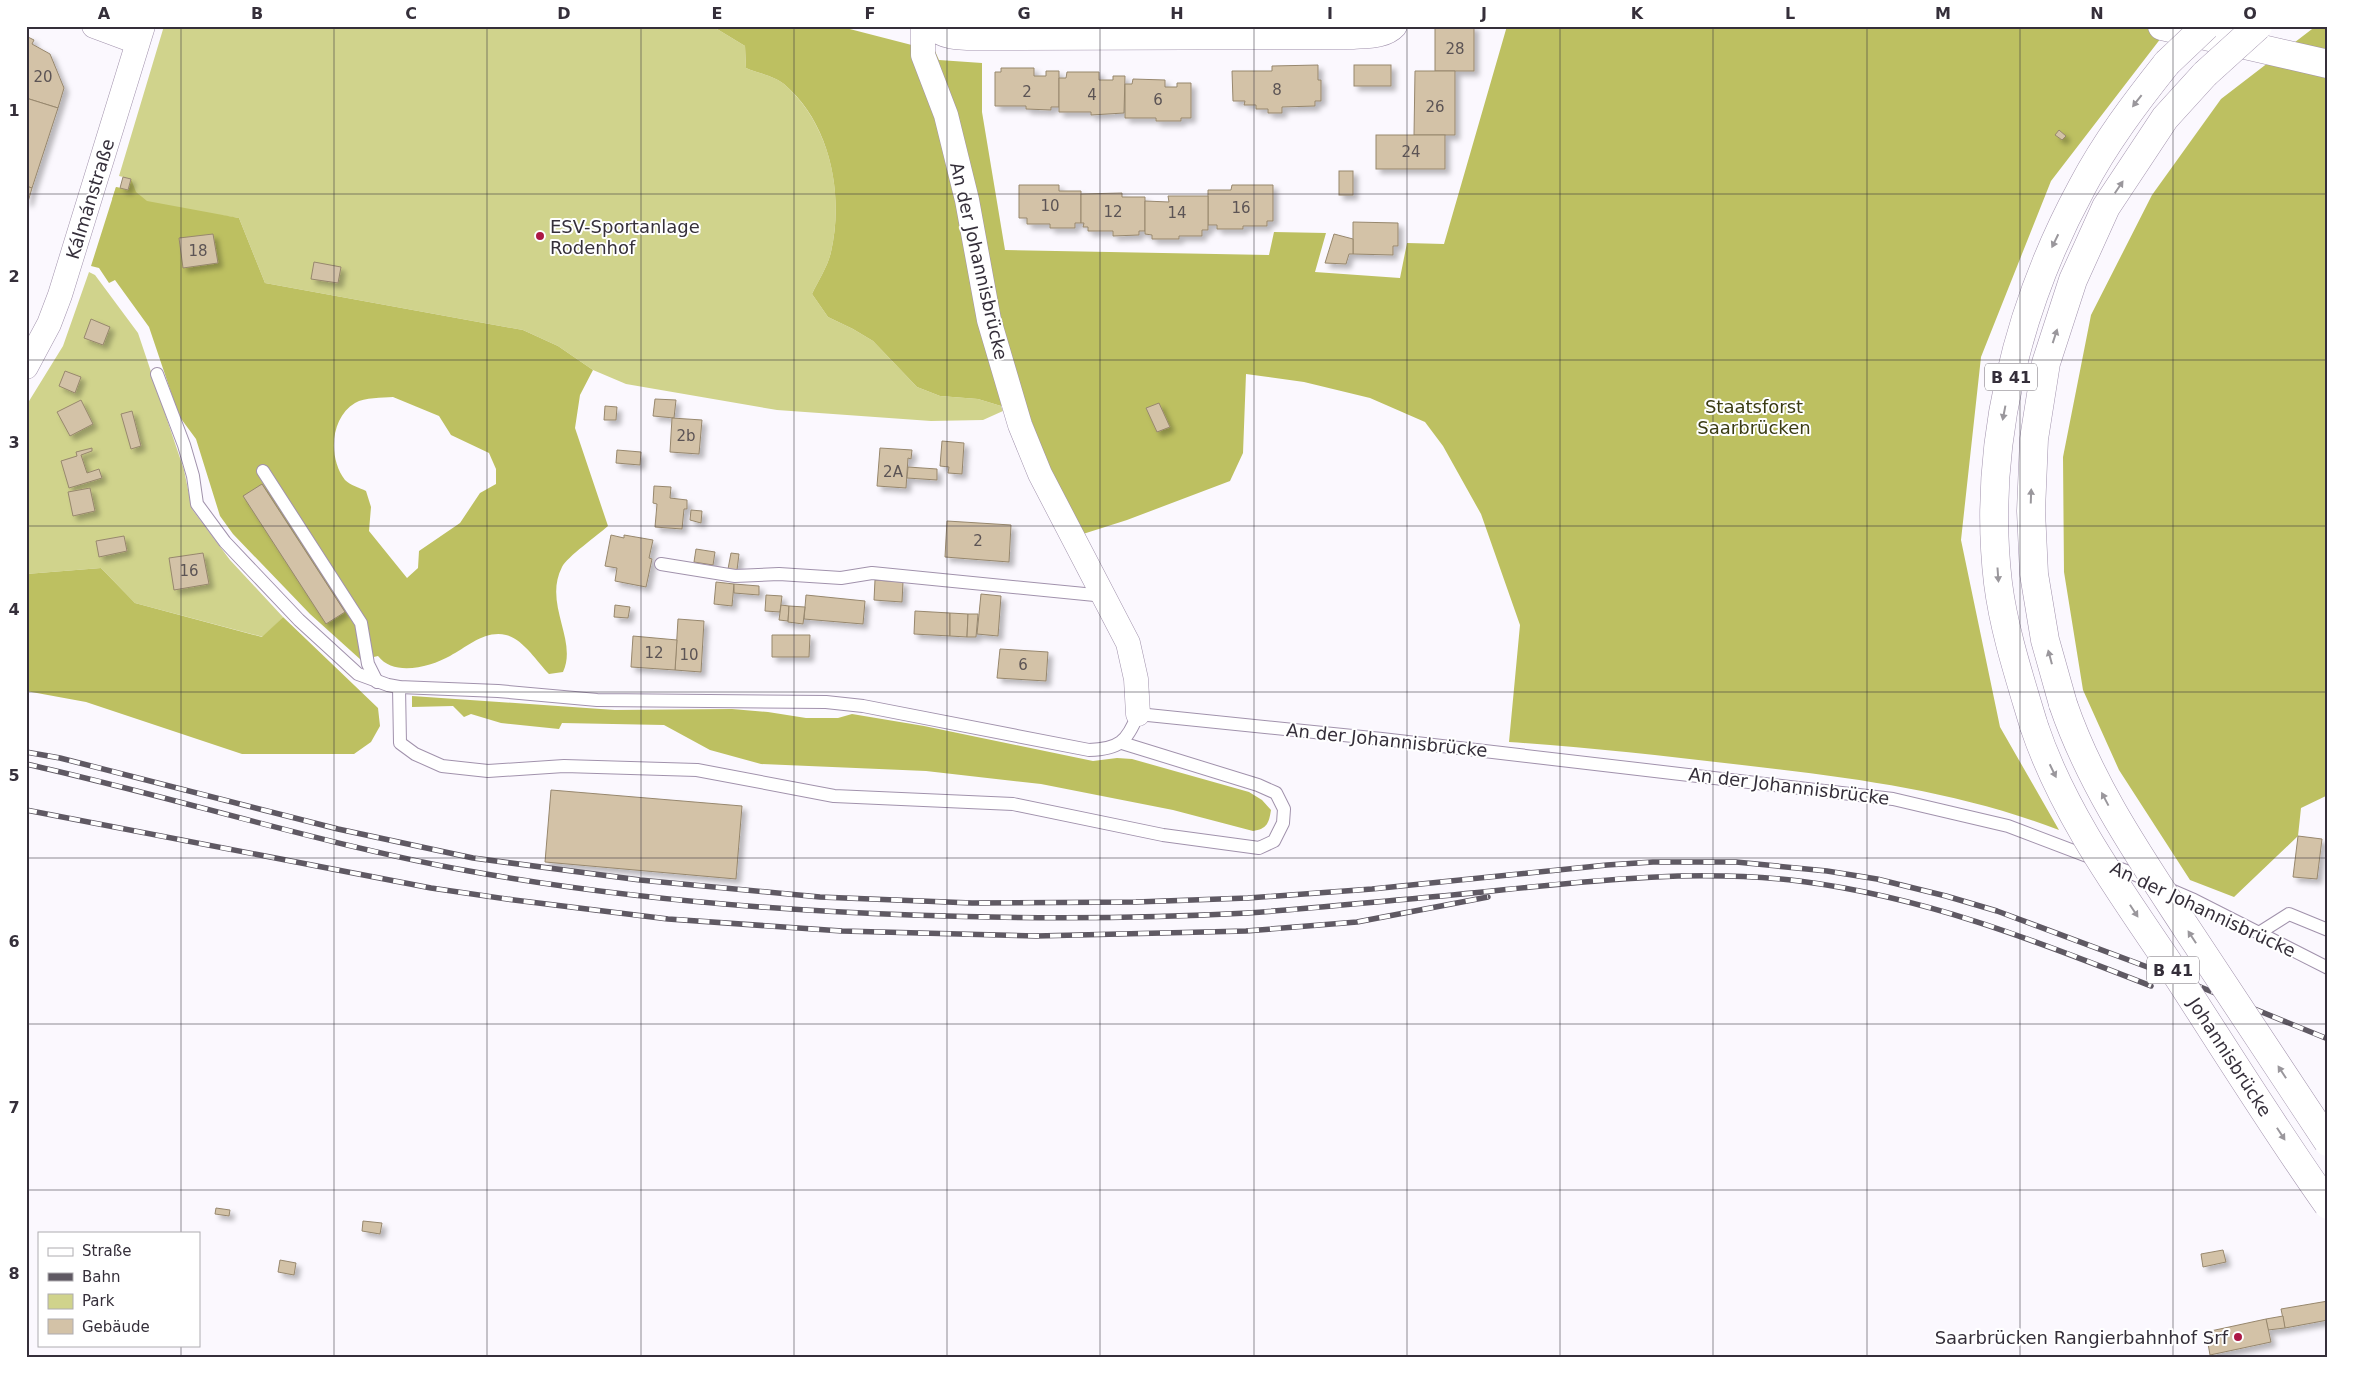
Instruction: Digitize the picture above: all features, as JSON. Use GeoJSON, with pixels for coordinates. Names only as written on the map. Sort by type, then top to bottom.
{"type":"FeatureCollection","features":[{"type":"Feature","properties":{"kind":"main road"},"geometry":{"type":"LineString","coordinates":[[2162,26],[2328,64]]}},
{"type":"Feature","properties":{"kind":"main road","name":"Johannisbrücke"},"geometry":{"type":"LineString","coordinates":[[2206,26],[2167,63],[2133,106],[2082,186],[2045,263],[2017,347],[1999,435],[1994,514],[1998,584],[2013,656],[2034,726],[2042,748],[2086,834],[2328,1205]]}},
{"type":"Feature","properties":{"kind":"main road","name":"Johannisbrücke"},"geometry":{"type":"LineString","coordinates":[[2258,26],[2205,74],[2165,118],[2106,207],[2073,280],[2046,363],[2034,439],[2031,520],[2034,574],[2043,630],[2063,704],[2074,735],[2106,801],[2146,866],[2328,1142]]}},
{"type":"Feature","properties":{"kind":"street"},"geometry":{"type":"LineString","coordinates":[[94,26],[140,34]]}},
{"type":"Feature","properties":{"kind":"street","name":"An der Johannisbrücke"},"geometry":{"type":"LineString","coordinates":[[922,26],[923,55],[946,115],[967,200],[989,320],[1020,425],[1040,474],[1128,643],[1136,679],[1138,714]]}},
{"type":"Feature","properties":{"kind":"street"},"geometry":{"type":"LineString","coordinates":[[930,26],[936,32],[951,37],[975,38],[1353,37],[1377,35],[1392,30],[1395,26]]}},
{"type":"Feature","properties":{"kind":"street","name":"Kálmánstraße"},"geometry":{"type":"LineString","coordinates":[[26,367],[49,324],[60,295],[140,34]]}},
{"type":"Feature","properties":{"kind":"lane"},"geometry":{"type":"LineString","coordinates":[[157,374],[184,446],[193,476],[197,504],[225,542],[299,620],[358,674],[377,682],[399,687],[498,691],[597,700],[826,702],[863,706],[1089,750],[1106,749],[1122,743],[1132,730],[1138,714]]}},
{"type":"Feature","properties":{"kind":"lane"},"geometry":{"type":"LineString","coordinates":[[263,471],[361,623],[368,664],[377,682]]}},
{"type":"Feature","properties":{"kind":"lane"},"geometry":{"type":"LineString","coordinates":[[660,564],[735,576],[779,574],[841,578],[872,572],[1105,596]]}},
{"type":"Feature","properties":{"kind":"lane"},"geometry":{"type":"LineString","coordinates":[[399,687],[400,743],[414,754],[442,766],[488,771],[564,766],[697,770],[834,796],[1013,804],[1163,835],[1222,844],[1259,848],[1274,841],[1283,823],[1284,809],[1276,793],[1258,785],[1122,743]]}},
{"type":"Feature","properties":{"kind":"lane","name":"An der Johannisbrücke"},"geometry":{"type":"LineString","coordinates":[[1138,714],[1696,774],[1893,799],[2008,826],[2130,872],[2194,900],[2328,968]]}},
{"type":"Feature","properties":{"kind":"lane"},"geometry":{"type":"LineString","coordinates":[[2259,934],[2289,914],[2328,930]]}},
{"type":"Feature","properties":{"kind":"green space","name":"ESV-Sportanlage Rodenhof"},"geometry":{"type":"Polygon","coordinates":[[[164,26],[718,26],[717,29],[745,46],[746,68],[780,81],[800,101],[813,119],[823,140],[834,184],[835,230],[830,257],[812,294],[828,317],[873,341],[917,387],[940,396],[978,399],[1001,406],[1003,411],[983,420],[931,421],[777,410],[626,384],[593,370],[558,346],[523,330],[265,283],[239,218],[112,199],[116,187],[128,190],[131,179],[119,176],[164,26]]]}},
{"type":"Feature","properties":{"kind":"green space","name":"Staatsforst Saarbrücken"},"geometry":{"type":"Polygon","coordinates":[[[718,26],[838,26],[935,51],[939,60],[982,63],[982,112],[1005,250],[1269,255],[1274,232],[1326,233],[1315,272],[1400,278],[1407,243],[1444,244],[1507,26],[2176,26],[2161,38],[2051,181],[1981,357],[1961,540],[2000,727],[2059,830],[1981,805],[1902,787],[1783,770],[1655,755],[1509,742],[1520,625],[1481,514],[1443,446],[1425,422],[1370,398],[1304,382],[1246,374],[1243,453],[1230,481],[1127,520],[1083,534],[1051,473],[1024,401],[1001,406],[978,399],[940,396],[917,387],[873,341],[828,317],[812,294],[830,257],[835,230],[834,184],[823,140],[813,119],[800,100],[780,81],[746,68],[745,46],[717,29],[718,26]]]}},
{"type":"Feature","properties":{"kind":"green space"},"geometry":{"type":"Polygon","coordinates":[[[2316,26],[2328,26],[2328,795],[2301,808],[2298,836],[2234,897],[2190,880],[2119,770],[2083,690],[2064,572],[2063,457],[2091,315],[2152,195],[2221,99],[2316,26]]]}},
{"type":"Feature","properties":{"kind":"green space"},"geometry":{"type":"Polygon","coordinates":[[[131,179],[136,192],[147,201],[239,218],[265,283],[523,330],[558,346],[593,370],[580,395],[575,428],[608,526],[565,563],[557,581],[556,595],[566,647],[566,660],[563,672],[549,674],[518,641],[512,637],[498,634],[484,637],[442,660],[423,666],[403,668],[393,666],[378,656],[361,660],[310,614],[233,534],[220,516],[196,439],[179,416],[149,327],[115,280],[109,283],[99,268],[91,266],[116,187],[128,190],[131,179]],[[393,397],[369,399],[355,403],[347,410],[340,418],[336,428],[334,450],[340,471],[347,482],[366,491],[371,507],[369,531],[407,578],[418,568],[419,551],[460,523],[480,493],[496,484],[496,469],[489,453],[451,435],[439,416],[393,397]]]}},
{"type":"Feature","properties":{"kind":"green space"},"geometry":{"type":"Polygon","coordinates":[[[89,272],[95,275],[138,333],[184,470],[192,509],[230,560],[283,617],[263,637],[135,603],[101,568],[26,574],[26,406],[63,346],[89,272]]]}},
{"type":"Feature","properties":{"kind":"green space"},"geometry":{"type":"Polygon","coordinates":[[[101,568],[135,603],[262,637],[283,617],[378,708],[380,726],[371,742],[354,754],[242,754],[86,702],[26,691],[26,574],[101,568]]]}},
{"type":"Feature","properties":{"kind":"green space"},"geometry":{"type":"Polygon","coordinates":[[[412,696],[615,710],[732,709],[806,718],[838,718],[852,714],[924,726],[1093,761],[1117,758],[1132,759],[1249,792],[1262,800],[1271,810],[1266,825],[1261,829],[1253,831],[1173,810],[1041,784],[926,771],[761,764],[710,750],[664,725],[562,723],[559,729],[501,723],[471,714],[464,717],[453,706],[412,707],[412,696]]]}},
{"type":"Feature","properties":{"kind":"building"},"geometry":{"type":"Polygon","coordinates":[[[1435,26],[1474,26],[1474,71],[1435,71],[1435,26]]]}},
{"type":"Feature","properties":{"kind":"building"},"geometry":{"type":"Polygon","coordinates":[[[26,36],[34,40],[32,44],[50,54],[64,88],[58,108],[26,98],[26,36]]]}},
{"type":"Feature","properties":{"kind":"building"},"geometry":{"type":"Polygon","coordinates":[[[1318,65],[1318,80],[1321,80],[1321,101],[1315,101],[1315,106],[1282,107],[1282,113],[1268,113],[1268,109],[1256,109],[1256,105],[1244,105],[1245,101],[1233,101],[1232,71],[1272,71],[1272,66],[1318,65]]]}},
{"type":"Feature","properties":{"kind":"building"},"geometry":{"type":"Polygon","coordinates":[[[1354,65],[1391,65],[1391,86],[1354,86],[1354,65]]]}},
{"type":"Feature","properties":{"kind":"building"},"geometry":{"type":"Polygon","coordinates":[[[1001,68],[1034,68],[1034,76],[1046,76],[1046,71],[1059,71],[1059,107],[1051,107],[1051,110],[1026,109],[1026,106],[995,106],[995,72],[1001,72],[1001,68]]]}},
{"type":"Feature","properties":{"kind":"building"},"geometry":{"type":"Polygon","coordinates":[[[1415,71],[1455,71],[1455,135],[1414,135],[1415,71]]]}},
{"type":"Feature","properties":{"kind":"building"},"geometry":{"type":"Polygon","coordinates":[[[1067,72],[1099,72],[1099,80],[1113,80],[1113,76],[1125,76],[1124,113],[1091,115],[1091,112],[1059,112],[1059,78],[1066,78],[1067,72]]]}},
{"type":"Feature","properties":{"kind":"building"},"geometry":{"type":"Polygon","coordinates":[[[1133,79],[1165,80],[1165,87],[1177,87],[1177,83],[1191,83],[1191,118],[1181,118],[1181,121],[1156,121],[1156,118],[1125,118],[1125,84],[1132,84],[1133,79]]]}},
{"type":"Feature","properties":{"kind":"building"},"geometry":{"type":"Polygon","coordinates":[[[26,98],[58,108],[32,188],[26,186],[26,98]]]}},
{"type":"Feature","properties":{"kind":"building"},"geometry":{"type":"Polygon","coordinates":[[[2059,130],[2066,136],[2062,140],[2055,135],[2059,130]]]}},
{"type":"Feature","properties":{"kind":"building"},"geometry":{"type":"Polygon","coordinates":[[[1376,135],[1445,135],[1445,169],[1376,169],[1376,135]]]}},
{"type":"Feature","properties":{"kind":"building"},"geometry":{"type":"Polygon","coordinates":[[[1339,171],[1353,171],[1353,195],[1339,195],[1339,171]]]}},
{"type":"Feature","properties":{"kind":"building"},"geometry":{"type":"Polygon","coordinates":[[[123,177],[131,179],[128,190],[120,188],[123,177]]]}},
{"type":"Feature","properties":{"kind":"building"},"geometry":{"type":"Polygon","coordinates":[[[1019,185],[1059,185],[1059,191],[1081,191],[1081,223],[1075,223],[1075,228],[1050,228],[1050,224],[1027,224],[1027,218],[1019,218],[1019,185]]]}},
{"type":"Feature","properties":{"kind":"building"},"geometry":{"type":"Polygon","coordinates":[[[1232,185],[1273,185],[1273,221],[1267,221],[1267,226],[1243,226],[1243,229],[1217,229],[1217,225],[1208,225],[1208,190],[1231,190],[1232,185]]]}},
{"type":"Feature","properties":{"kind":"building"},"geometry":{"type":"Polygon","coordinates":[[[26,186],[32,188],[28,202],[26,202],[26,186]]]}},
{"type":"Feature","properties":{"kind":"building"},"geometry":{"type":"Polygon","coordinates":[[[1122,193],[1122,197],[1145,197],[1145,231],[1139,231],[1139,235],[1113,236],[1113,231],[1088,231],[1088,227],[1083,227],[1084,223],[1081,223],[1081,194],[1122,193]]]}},
{"type":"Feature","properties":{"kind":"building"},"geometry":{"type":"Polygon","coordinates":[[[1168,196],[1208,196],[1208,230],[1202,230],[1202,236],[1179,236],[1179,239],[1152,239],[1152,235],[1145,234],[1145,201],[1169,202],[1168,196]]]}},
{"type":"Feature","properties":{"kind":"building"},"geometry":{"type":"Polygon","coordinates":[[[1353,222],[1398,223],[1398,246],[1393,246],[1393,255],[1353,254],[1353,222]]]}},
{"type":"Feature","properties":{"kind":"building"},"geometry":{"type":"Polygon","coordinates":[[[213,234],[218,263],[183,268],[179,238],[213,234]]]}},
{"type":"Feature","properties":{"kind":"building"},"geometry":{"type":"Polygon","coordinates":[[[1334,234],[1353,239],[1353,254],[1349,254],[1346,264],[1325,263],[1334,234]]]}},
{"type":"Feature","properties":{"kind":"building"},"geometry":{"type":"Polygon","coordinates":[[[314,262],[341,267],[338,283],[311,279],[314,262]]]}},
{"type":"Feature","properties":{"kind":"building"},"geometry":{"type":"Polygon","coordinates":[[[91,319],[110,327],[103,345],[84,338],[91,319]]]}},
{"type":"Feature","properties":{"kind":"building"},"geometry":{"type":"Polygon","coordinates":[[[65,371],[81,377],[75,393],[59,386],[65,371]]]}},
{"type":"Feature","properties":{"kind":"building"},"geometry":{"type":"Polygon","coordinates":[[[655,399],[676,400],[674,418],[653,416],[655,399]]]}},
{"type":"Feature","properties":{"kind":"building"},"geometry":{"type":"Polygon","coordinates":[[[81,400],[93,424],[70,436],[57,412],[81,400]]]}},
{"type":"Feature","properties":{"kind":"building"},"geometry":{"type":"Polygon","coordinates":[[[1159,403],[1170,427],[1157,432],[1146,408],[1159,403]]]}},
{"type":"Feature","properties":{"kind":"building"},"geometry":{"type":"Polygon","coordinates":[[[605,406],[617,407],[616,420],[604,420],[605,406]]]}},
{"type":"Feature","properties":{"kind":"building"},"geometry":{"type":"Polygon","coordinates":[[[132,411],[141,446],[131,449],[121,414],[132,411]]]}},
{"type":"Feature","properties":{"kind":"building"},"geometry":{"type":"Polygon","coordinates":[[[672,418],[702,420],[699,454],[670,452],[672,418]]]}},
{"type":"Feature","properties":{"kind":"building"},"geometry":{"type":"Polygon","coordinates":[[[942,441],[964,443],[962,474],[948,473],[949,467],[940,466],[942,441]]]}},
{"type":"Feature","properties":{"kind":"building"},"geometry":{"type":"Polygon","coordinates":[[[92,448],[92,451],[81,455],[87,473],[99,469],[102,478],[69,488],[61,461],[77,456],[76,452],[92,448]]]}},
{"type":"Feature","properties":{"kind":"building"},"geometry":{"type":"Polygon","coordinates":[[[880,448],[912,450],[911,459],[908,458],[906,488],[877,486],[880,448]]]}},
{"type":"Feature","properties":{"kind":"building"},"geometry":{"type":"Polygon","coordinates":[[[617,450],[641,452],[640,465],[616,463],[617,450]]]}},
{"type":"Feature","properties":{"kind":"building"},"geometry":{"type":"Polygon","coordinates":[[[908,467],[937,469],[937,480],[907,478],[908,467]]]}},
{"type":"Feature","properties":{"kind":"building"},"geometry":{"type":"Polygon","coordinates":[[[262,484],[345,612],[326,624],[243,496],[262,484]]]}},
{"type":"Feature","properties":{"kind":"building"},"geometry":{"type":"Polygon","coordinates":[[[654,486],[671,487],[670,498],[687,500],[687,509],[684,509],[682,529],[655,527],[657,504],[653,503],[654,486]]]}},
{"type":"Feature","properties":{"kind":"building"},"geometry":{"type":"Polygon","coordinates":[[[90,488],[95,511],[73,516],[68,492],[90,488]]]}},
{"type":"Feature","properties":{"kind":"building"},"geometry":{"type":"Polygon","coordinates":[[[691,510],[702,511],[701,523],[690,520],[691,510]]]}},
{"type":"Feature","properties":{"kind":"building"},"geometry":{"type":"Polygon","coordinates":[[[947,521],[1011,525],[1009,562],[945,557],[947,521]]]}},
{"type":"Feature","properties":{"kind":"building"},"geometry":{"type":"Polygon","coordinates":[[[611,535],[624,538],[624,535],[653,540],[649,558],[652,559],[646,587],[615,581],[617,568],[605,566],[611,535]]]}},
{"type":"Feature","properties":{"kind":"building"},"geometry":{"type":"Polygon","coordinates":[[[124,536],[127,551],[99,557],[96,541],[124,536]]]}},
{"type":"Feature","properties":{"kind":"building"},"geometry":{"type":"Polygon","coordinates":[[[696,549],[715,552],[713,565],[694,562],[696,549]]]}},
{"type":"Feature","properties":{"kind":"building"},"geometry":{"type":"Polygon","coordinates":[[[203,553],[209,584],[174,590],[169,558],[203,553]]]}},
{"type":"Feature","properties":{"kind":"building"},"geometry":{"type":"Polygon","coordinates":[[[731,553],[739,554],[737,570],[728,569],[731,553]]]}},
{"type":"Feature","properties":{"kind":"building"},"geometry":{"type":"Polygon","coordinates":[[[875,580],[903,582],[902,602],[874,600],[875,580]]]}},
{"type":"Feature","properties":{"kind":"building"},"geometry":{"type":"Polygon","coordinates":[[[716,582],[734,584],[732,606],[714,604],[716,582]]]}},
{"type":"Feature","properties":{"kind":"building"},"geometry":{"type":"Polygon","coordinates":[[[734,584],[759,586],[759,595],[734,593],[734,584]]]}},
{"type":"Feature","properties":{"kind":"building"},"geometry":{"type":"Polygon","coordinates":[[[981,594],[1001,596],[998,636],[977,634],[981,594]]]}},
{"type":"Feature","properties":{"kind":"building"},"geometry":{"type":"Polygon","coordinates":[[[766,595],[782,596],[780,612],[765,611],[766,595]]]}},
{"type":"Feature","properties":{"kind":"building"},"geometry":{"type":"Polygon","coordinates":[[[806,595],[865,601],[863,624],[804,619],[806,595]]]}},
{"type":"Feature","properties":{"kind":"building"},"geometry":{"type":"Polygon","coordinates":[[[615,605],[630,607],[628,618],[614,617],[615,605]]]}},
{"type":"Feature","properties":{"kind":"building"},"geometry":{"type":"Polygon","coordinates":[[[781,605],[789,606],[788,621],[779,620],[781,605]]]}},
{"type":"Feature","properties":{"kind":"building"},"geometry":{"type":"Polygon","coordinates":[[[789,606],[805,607],[803,624],[788,622],[789,606]]]}},
{"type":"Feature","properties":{"kind":"building"},"geometry":{"type":"Polygon","coordinates":[[[915,611],[950,613],[950,636],[914,634],[915,611]]]}},
{"type":"Feature","properties":{"kind":"building"},"geometry":{"type":"Polygon","coordinates":[[[950,613],[968,614],[967,637],[950,636],[950,613]]]}},
{"type":"Feature","properties":{"kind":"building"},"geometry":{"type":"Polygon","coordinates":[[[968,614],[978,614],[976,637],[967,637],[968,614]]]}},
{"type":"Feature","properties":{"kind":"building"},"geometry":{"type":"Polygon","coordinates":[[[678,619],[704,621],[701,672],[675,670],[678,619]]]}},
{"type":"Feature","properties":{"kind":"building"},"geometry":{"type":"Polygon","coordinates":[[[772,635],[810,635],[809,657],[772,657],[772,635]]]}},
{"type":"Feature","properties":{"kind":"building"},"geometry":{"type":"Polygon","coordinates":[[[633,636],[677,640],[675,670],[631,667],[633,636]]]}},
{"type":"Feature","properties":{"kind":"building"},"geometry":{"type":"Polygon","coordinates":[[[1000,649],[1048,652],[1046,681],[997,678],[1000,649]]]}},
{"type":"Feature","properties":{"kind":"building"},"geometry":{"type":"Polygon","coordinates":[[[551,790],[742,806],[736,879],[545,862],[551,790]]]}},
{"type":"Feature","properties":{"kind":"building"},"geometry":{"type":"Polygon","coordinates":[[[2298,836],[2322,839],[2317,879],[2293,877],[2298,836]]]}},
{"type":"Feature","properties":{"kind":"building"},"geometry":{"type":"Polygon","coordinates":[[[216,1208],[230,1210],[229,1216],[215,1214],[216,1208]]]}},
{"type":"Feature","properties":{"kind":"building"},"geometry":{"type":"Polygon","coordinates":[[[363,1221],[382,1223],[380,1234],[362,1231],[363,1221]]]}},
{"type":"Feature","properties":{"kind":"building"},"geometry":{"type":"Polygon","coordinates":[[[2223,1250],[2226,1262],[2203,1267],[2201,1254],[2223,1250]]]}},
{"type":"Feature","properties":{"kind":"building"},"geometry":{"type":"Polygon","coordinates":[[[280,1260],[296,1263],[294,1275],[278,1272],[280,1260]]]}},
{"type":"Feature","properties":{"kind":"building"},"geometry":{"type":"Polygon","coordinates":[[[2328,1301],[2328,1320],[2285,1328],[2281,1309],[2328,1301]]]}},
{"type":"Feature","properties":{"kind":"building"},"geometry":{"type":"Polygon","coordinates":[[[2283,1316],[2285,1328],[2268,1330],[2266,1319],[2283,1316]]]}},
{"type":"Feature","properties":{"kind":"building","name":"Saarbrücken Rangierbahnhof Srf"},"geometry":{"type":"Polygon","coordinates":[[[2266,1319],[2271,1342],[2210,1355],[2206,1332],[2266,1319]]]}},
{"type":"Feature","properties":{"kind":"railway"},"geometry":{"type":"LineString","coordinates":[[26,752],[60,758],[338,829],[473,858],[640,880],[820,897],[972,903],[1136,902],[1248,898],[1372,889],[1653,862],[1736,862],[1827,871],[1877,879],[1997,911],[2193,984],[2328,1039]]}},
{"type":"Feature","properties":{"kind":"railway"},"geometry":{"type":"LineString","coordinates":[[26,764],[358,848],[469,871],[634,895],[801,910],[995,917],[1080,918],[1164,916],[1248,913],[1657,877],[1751,877],[1799,881],[1846,888],[1935,909],[2064,952],[2151,986]]}},
{"type":"Feature","properties":{"kind":"railway"},"geometry":{"type":"LineString","coordinates":[[26,810],[431,888],[668,919],[842,931],[1036,936],[1246,931],[1357,922],[1488,897]]}},
{"type":"Feature","properties":{"kind":"place","name":"ESV-Sportanlage Rodenhof"},"geometry":{"type":"Point","coordinates":[540,236]}},
{"type":"Feature","properties":{"kind":"place","name":"Saarbrücken Rangierbahnhof Srf"},"geometry":{"type":"Point","coordinates":[2238,1337]}}]}
